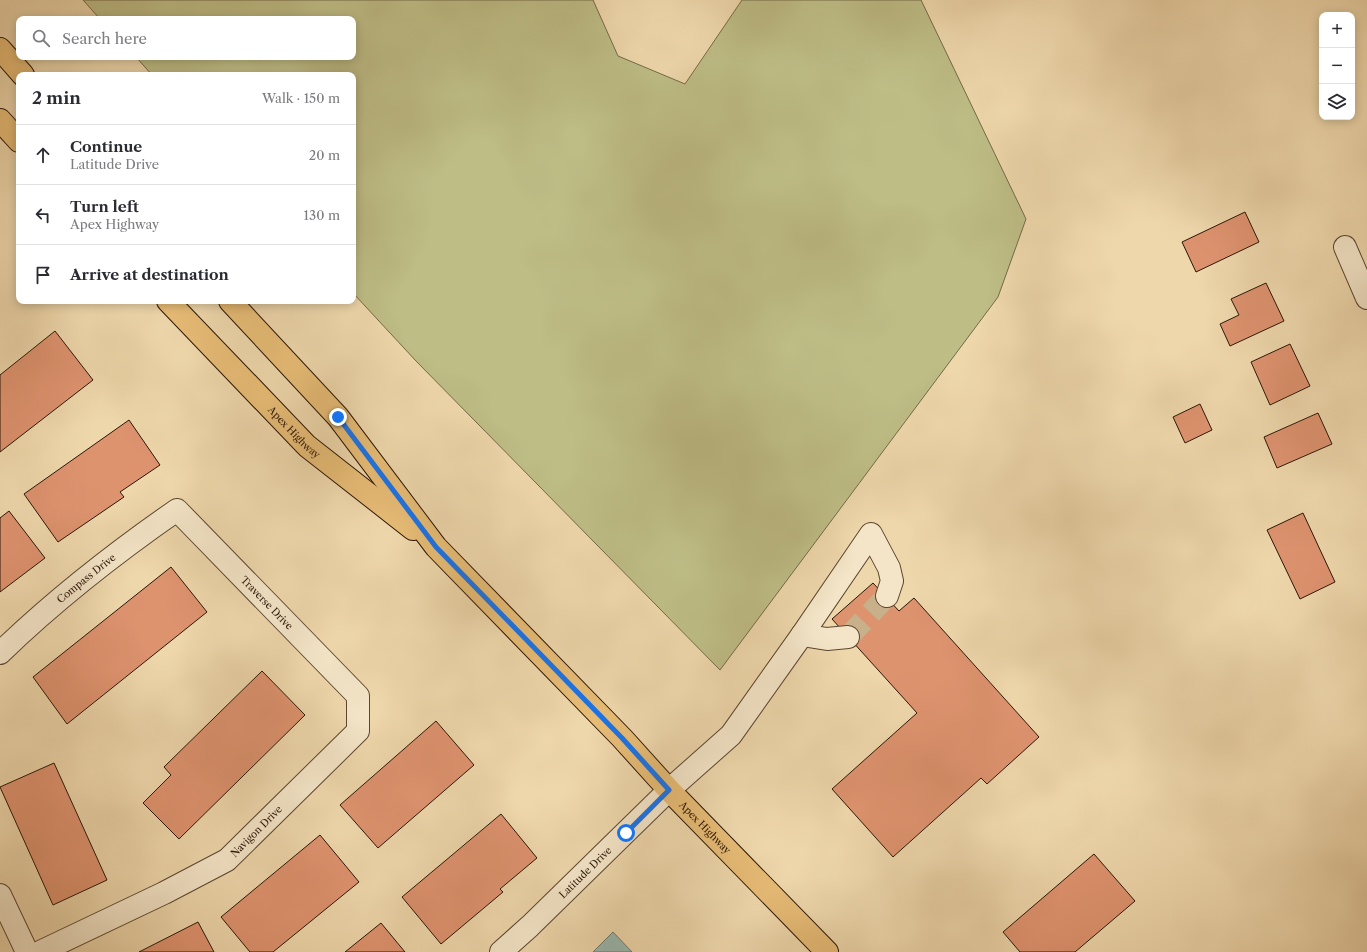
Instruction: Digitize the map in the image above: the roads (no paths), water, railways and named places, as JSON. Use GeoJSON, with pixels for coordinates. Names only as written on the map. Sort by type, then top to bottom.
{"type":"FeatureCollection","features":[{"type":"Feature","properties":{"kind":"main road"},"geometry":{"type":"LineString","coordinates":[[0,49],[20,72]]}},
{"type":"Feature","properties":{"kind":"main road"},"geometry":{"type":"LineString","coordinates":[[0,120],[16,138]]}},
{"type":"Feature","properties":{"kind":"main road","name":"Apex Highway"},"geometry":{"type":"LineString","coordinates":[[171,304],[307,446],[436,547]]}},
{"type":"Feature","properties":{"kind":"main road","name":"Apex Highway"},"geometry":{"type":"LineString","coordinates":[[233,304],[338,417],[436,547],[827,952]]}},
{"type":"Feature","properties":{"kind":"street"},"geometry":{"type":"LineString","coordinates":[[1345,246],[1367,298]]}},
{"type":"Feature","properties":{"kind":"street","name":"Compass Drive"},"geometry":{"type":"LineString","coordinates":[[0,653],[26,628],[126,545],[176,510]]}},
{"type":"Feature","properties":{"kind":"street","name":"Traverse Drive"},"geometry":{"type":"LineString","coordinates":[[176,510],[358,696]]}},
{"type":"Feature","properties":{"kind":"street","name":"Latitude Drive"},"geometry":{"type":"LineString","coordinates":[[500,952],[669,790],[731,735],[802,636],[871,534],[889,568],[892,581],[887,596]]}},
{"type":"Feature","properties":{"kind":"street"},"geometry":{"type":"LineString","coordinates":[[802,636],[827,639],[848,637]]}},
{"type":"Feature","properties":{"kind":"street","name":"Navigon Drive"},"geometry":{"type":"LineString","coordinates":[[40,952],[164,893],[227,860],[358,731],[358,696]]}},
{"type":"Feature","properties":{"kind":"street"},"geometry":{"type":"LineString","coordinates":[[0,895],[27,952]]}},
{"type":"Feature","properties":{"kind":"water"},"geometry":{"type":"Polygon","coordinates":[[[613,932],[632,952],[593,952],[613,932]]]}},
{"type":"Feature","properties":{"kind":"tunnel"},"geometry":{"type":"LineString","coordinates":[[848,637],[887,596]]}}]}
